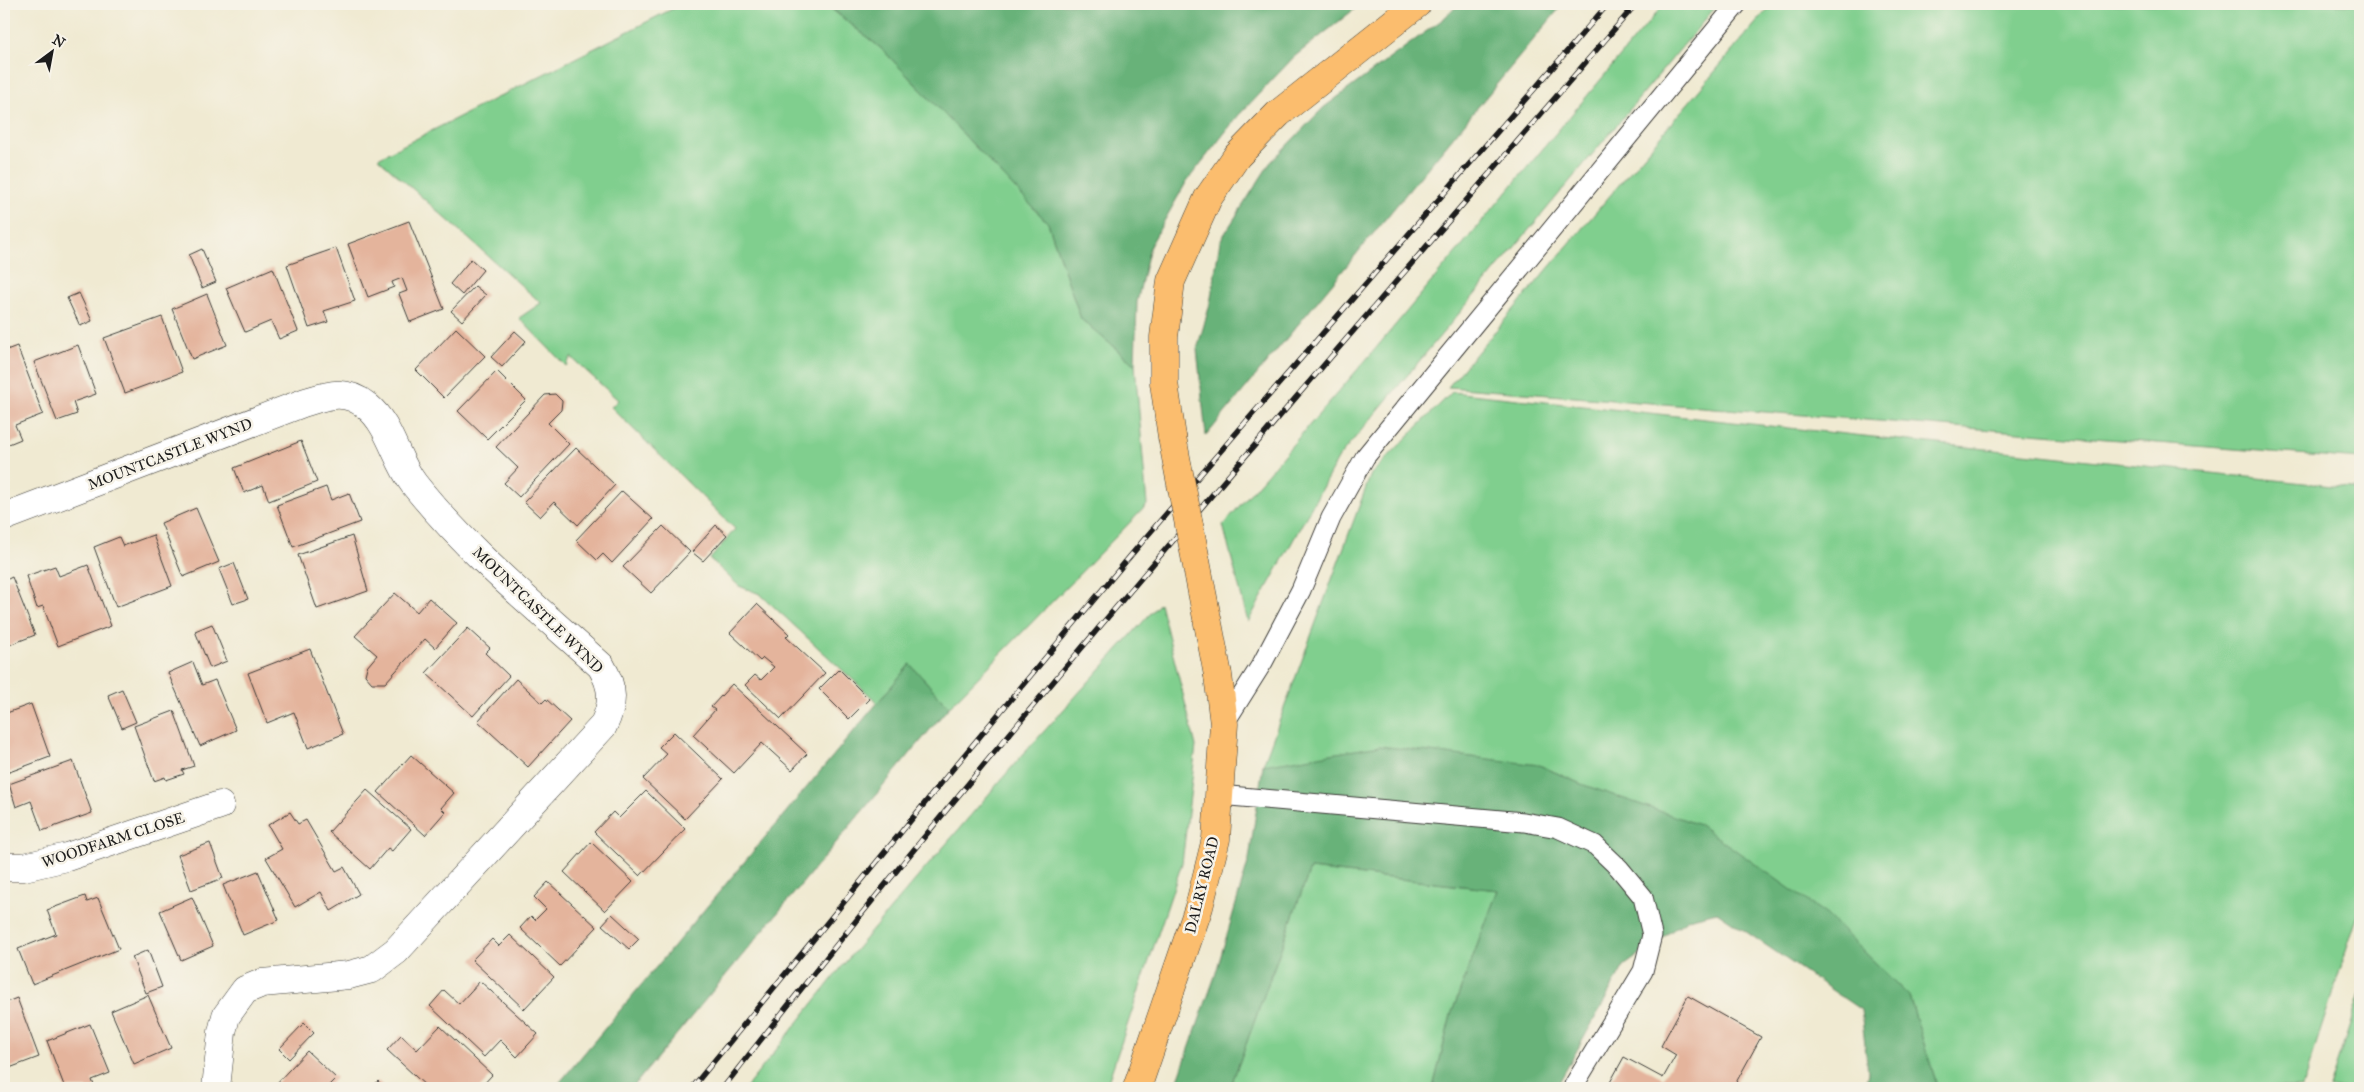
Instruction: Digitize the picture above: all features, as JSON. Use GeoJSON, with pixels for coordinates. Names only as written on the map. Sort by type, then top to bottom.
{"type":"FeatureCollection","features":[{"type":"Feature","properties":{"kind":"highway","name":"DALRY ROAD"},"geometry":{"type":"LineString","coordinates":[[1137,1088],[1199,907],[1216,839],[1224,724],[1218,675],[1172,437],[1164,383],[1164,337],[1171,280],[1208,198],[1237,156],[1278,114],[1417,4]]}},
{"type":"Feature","properties":{"kind":"street","name":"MOUNTCASTLE WYND"},"geometry":{"type":"LineString","coordinates":[[4,517],[303,403],[332,394],[348,396],[366,405],[382,420],[395,453],[413,482],[461,537],[601,666],[610,682],[610,713],[603,726],[396,951],[372,969],[349,975],[262,983],[245,990],[226,1016],[222,1032],[216,1088]]}},
{"type":"Feature","properties":{"kind":"street","name":"WOODFARM CLOSE"},"geometry":{"type":"LineString","coordinates":[[4,867],[24,866],[67,857],[220,805]]}},
{"type":"Feature","properties":{"kind":"lane"},"geometry":{"type":"LineString","coordinates":[[1224,724],[1267,654],[1301,590],[1331,518],[1365,457],[1737,4]]}},
{"type":"Feature","properties":{"kind":"lane"},"geometry":{"type":"LineString","coordinates":[[1219,795],[1524,822],[1558,828],[1595,845],[1643,897],[1652,935],[1643,971],[1574,1085]]}},
{"type":"Feature","properties":{"kind":"green space"},"geometry":{"type":"Polygon","coordinates":[[[682,4],[825,4],[883,50],[1048,223],[1081,319],[1135,365],[1147,505],[949,707],[910,664],[878,703],[760,594],[739,586],[710,559],[735,529],[611,407],[618,400],[571,357],[566,366],[519,318],[541,303],[378,158],[682,4]]]}},
{"type":"Feature","properties":{"kind":"green space"},"geometry":{"type":"Polygon","coordinates":[[[826,4],[1361,4],[1294,57],[1238,116],[1187,181],[1150,246],[1137,302],[1135,365],[1081,319],[1048,223],[883,50],[826,4]]]}},
{"type":"Feature","properties":{"kind":"green space"},"geometry":{"type":"Polygon","coordinates":[[[1459,4],[1563,4],[1206,436],[1197,349],[1210,304],[1220,241],[1270,163],[1323,108],[1443,19],[1459,4]]]}},
{"type":"Feature","properties":{"kind":"green space"},"geometry":{"type":"Polygon","coordinates":[[[1664,4],[1718,4],[1339,457],[1248,622],[1223,525],[1371,354],[1664,4]]]}},
{"type":"Feature","properties":{"kind":"green space"},"geometry":{"type":"Polygon","coordinates":[[[1772,4],[2360,4],[2360,459],[1448,387],[1772,4]]]}},
{"type":"Feature","properties":{"kind":"green space"},"geometry":{"type":"Polygon","coordinates":[[[1452,392],[2360,489],[2360,908],[2302,1088],[1938,1088],[1909,996],[1581,784],[1539,765],[1263,765],[1371,474],[1452,392]]]}},
{"type":"Feature","properties":{"kind":"green space"},"geometry":{"type":"Polygon","coordinates":[[[1160,603],[1196,746],[1182,863],[1106,1088],[746,1088],[852,954],[1018,760],[1160,603]]]}},
{"type":"Feature","properties":{"kind":"green space"},"geometry":{"type":"Polygon","coordinates":[[[910,664],[949,707],[632,1088],[555,1088],[910,664]]]}},
{"type":"Feature","properties":{"kind":"green space"},"geometry":{"type":"Polygon","coordinates":[[[1380,746],[1539,765],[1581,784],[1700,825],[1827,915],[1909,996],[1938,1088],[1865,1088],[1868,1072],[1861,1010],[1717,912],[1688,919],[1624,966],[1556,1088],[1433,1088],[1451,1015],[1498,890],[1310,869],[1230,1088],[1175,1088],[1215,976],[1249,859],[1263,765],[1380,746]]]}},
{"type":"Feature","properties":{"kind":"green space"},"geometry":{"type":"Polygon","coordinates":[[[1310,869],[1498,890],[1451,1015],[1433,1088],[1230,1088],[1310,869]]]}},
{"type":"Feature","properties":{"kind":"green space"},"geometry":{"type":"Polygon","coordinates":[[[2360,993],[2360,1088],[2329,1088],[2360,993]]]}},
{"type":"Feature","properties":{"kind":"building"},"geometry":{"type":"Polygon","coordinates":[[[409,221],[444,309],[410,322],[399,294],[407,291],[402,278],[392,282],[394,287],[368,297],[348,244],[409,221]]]}},
{"type":"Feature","properties":{"kind":"building"},"geometry":{"type":"Polygon","coordinates":[[[336,248],[355,301],[324,311],[328,322],[309,328],[287,265],[336,248]]]}},
{"type":"Feature","properties":{"kind":"building"},"geometry":{"type":"Polygon","coordinates":[[[202,249],[216,282],[202,288],[189,255],[202,249]]]}},
{"type":"Feature","properties":{"kind":"building"},"geometry":{"type":"Polygon","coordinates":[[[471,259],[483,270],[462,295],[450,284],[471,259]]]}},
{"type":"Feature","properties":{"kind":"building"},"geometry":{"type":"Polygon","coordinates":[[[273,268],[298,331],[279,339],[271,321],[245,332],[226,288],[273,268]]]}},
{"type":"Feature","properties":{"kind":"building"},"geometry":{"type":"Polygon","coordinates":[[[475,286],[486,295],[462,321],[451,311],[475,286]]]}},
{"type":"Feature","properties":{"kind":"building"},"geometry":{"type":"Polygon","coordinates":[[[79,293],[92,321],[80,326],[67,298],[79,293]]]}},
{"type":"Feature","properties":{"kind":"building"},"geometry":{"type":"Polygon","coordinates":[[[207,294],[227,345],[192,359],[172,309],[207,294]]]}},
{"type":"Feature","properties":{"kind":"building"},"geometry":{"type":"Polygon","coordinates":[[[162,317],[182,372],[125,393],[104,338],[162,317]]]}},
{"type":"Feature","properties":{"kind":"building"},"geometry":{"type":"Polygon","coordinates":[[[456,328],[485,356],[444,398],[416,370],[456,328]]]}},
{"type":"Feature","properties":{"kind":"building"},"geometry":{"type":"Polygon","coordinates":[[[515,331],[526,341],[502,367],[491,357],[515,331]]]}},
{"type":"Feature","properties":{"kind":"building"},"geometry":{"type":"Polygon","coordinates":[[[78,345],[96,394],[73,402],[77,414],[57,421],[34,362],[78,345]]]}},
{"type":"Feature","properties":{"kind":"building"},"geometry":{"type":"Polygon","coordinates":[[[17,346],[43,414],[15,425],[21,439],[4,446],[4,351],[17,346]]]}},
{"type":"Feature","properties":{"kind":"building"},"geometry":{"type":"Polygon","coordinates":[[[497,371],[526,400],[487,439],[458,411],[497,371]]]}},
{"type":"Feature","properties":{"kind":"building"},"geometry":{"type":"Polygon","coordinates":[[[555,394],[562,401],[561,410],[548,423],[569,444],[519,497],[504,483],[518,468],[496,447],[545,395],[555,394]]]}},
{"type":"Feature","properties":{"kind":"building"},"geometry":{"type":"Polygon","coordinates":[[[301,441],[317,482],[269,501],[263,485],[244,493],[234,468],[301,441]]]}},
{"type":"Feature","properties":{"kind":"building"},"geometry":{"type":"Polygon","coordinates":[[[576,448],[615,485],[578,525],[554,502],[540,517],[524,502],[576,448]]]}},
{"type":"Feature","properties":{"kind":"building"},"geometry":{"type":"Polygon","coordinates":[[[326,487],[331,500],[349,493],[360,522],[293,547],[277,505],[326,487]]]}},
{"type":"Feature","properties":{"kind":"building"},"geometry":{"type":"Polygon","coordinates":[[[622,491],[653,519],[612,563],[603,554],[597,560],[576,540],[622,491]]]}},
{"type":"Feature","properties":{"kind":"building"},"geometry":{"type":"Polygon","coordinates":[[[196,508],[219,562],[183,577],[161,523],[196,508]]]}},
{"type":"Feature","properties":{"kind":"building"},"geometry":{"type":"Polygon","coordinates":[[[716,525],[727,535],[703,561],[692,552],[716,525]]]}},
{"type":"Feature","properties":{"kind":"building"},"geometry":{"type":"Polygon","coordinates":[[[663,526],[690,552],[651,593],[623,567],[663,526]]]}},
{"type":"Feature","properties":{"kind":"building"},"geometry":{"type":"Polygon","coordinates":[[[153,535],[172,586],[116,607],[94,547],[119,537],[123,546],[153,535]]]}},
{"type":"Feature","properties":{"kind":"building"},"geometry":{"type":"Polygon","coordinates":[[[352,536],[368,591],[317,609],[298,555],[352,536]]]}},
{"type":"Feature","properties":{"kind":"building"},"geometry":{"type":"Polygon","coordinates":[[[234,563],[248,599],[233,604],[219,569],[234,563]]]}},
{"type":"Feature","properties":{"kind":"building"},"geometry":{"type":"Polygon","coordinates":[[[88,565],[111,626],[58,646],[43,606],[37,608],[26,576],[55,566],[59,576],[88,565]]]}},
{"type":"Feature","properties":{"kind":"building"},"geometry":{"type":"Polygon","coordinates":[[[12,577],[35,635],[4,647],[4,581],[12,577]]]}},
{"type":"Feature","properties":{"kind":"building"},"geometry":{"type":"Polygon","coordinates":[[[395,593],[417,612],[429,598],[457,623],[435,648],[425,639],[385,683],[372,683],[365,675],[367,667],[377,655],[355,636],[395,593]]]}},
{"type":"Feature","properties":{"kind":"building"},"geometry":{"type":"Polygon","coordinates":[[[757,604],[789,634],[786,637],[825,673],[781,719],[745,685],[755,675],[761,680],[774,667],[763,658],[760,661],[730,633],[757,604]]]}},
{"type":"Feature","properties":{"kind":"building"},"geometry":{"type":"Polygon","coordinates":[[[212,624],[227,661],[210,668],[195,631],[212,624]]]}},
{"type":"Feature","properties":{"kind":"building"},"geometry":{"type":"Polygon","coordinates":[[[468,628],[490,648],[485,653],[509,676],[473,716],[426,673],[468,628]]]}},
{"type":"Feature","properties":{"kind":"building"},"geometry":{"type":"Polygon","coordinates":[[[310,649],[343,734],[308,748],[294,712],[267,723],[248,673],[310,649]]]}},
{"type":"Feature","properties":{"kind":"building"},"geometry":{"type":"Polygon","coordinates":[[[193,662],[202,685],[215,680],[236,730],[200,746],[168,673],[193,662]]]}},
{"type":"Feature","properties":{"kind":"building"},"geometry":{"type":"Polygon","coordinates":[[[839,669],[869,699],[849,719],[819,689],[839,669]]]}},
{"type":"Feature","properties":{"kind":"building"},"geometry":{"type":"Polygon","coordinates":[[[516,679],[542,703],[546,699],[570,721],[528,767],[478,721],[516,679]]]}},
{"type":"Feature","properties":{"kind":"building"},"geometry":{"type":"Polygon","coordinates":[[[732,684],[807,754],[792,770],[762,743],[734,773],[693,735],[715,710],[711,707],[732,684]]]}},
{"type":"Feature","properties":{"kind":"building"},"geometry":{"type":"Polygon","coordinates":[[[122,689],[136,722],[122,728],[108,695],[122,689]]]}},
{"type":"Feature","properties":{"kind":"building"},"geometry":{"type":"Polygon","coordinates":[[[31,704],[50,757],[4,774],[4,714],[31,704]]]}},
{"type":"Feature","properties":{"kind":"building"},"geometry":{"type":"Polygon","coordinates":[[[174,711],[194,766],[182,770],[184,774],[166,780],[165,777],[154,781],[134,726],[174,711]]]}},
{"type":"Feature","properties":{"kind":"building"},"geometry":{"type":"Polygon","coordinates":[[[674,732],[723,779],[685,819],[643,779],[667,754],[659,747],[674,732]]]}},
{"type":"Feature","properties":{"kind":"building"},"geometry":{"type":"Polygon","coordinates":[[[411,755],[454,793],[441,808],[445,812],[425,835],[378,792],[411,755]]]}},
{"type":"Feature","properties":{"kind":"building"},"geometry":{"type":"Polygon","coordinates":[[[73,761],[92,813],[42,831],[31,801],[16,807],[9,784],[73,761]]]}},
{"type":"Feature","properties":{"kind":"building"},"geometry":{"type":"Polygon","coordinates":[[[367,790],[411,829],[392,851],[388,848],[370,869],[329,832],[367,790]]]}},
{"type":"Feature","properties":{"kind":"building"},"geometry":{"type":"Polygon","coordinates":[[[646,791],[685,829],[640,876],[594,832],[613,812],[619,818],[646,791]]]}},
{"type":"Feature","properties":{"kind":"building"},"geometry":{"type":"Polygon","coordinates":[[[290,812],[298,824],[306,820],[336,871],[344,867],[359,894],[331,911],[321,892],[295,907],[266,858],[282,849],[268,825],[290,812]]]}},
{"type":"Feature","properties":{"kind":"building"},"geometry":{"type":"Polygon","coordinates":[[[591,842],[633,882],[605,911],[564,872],[591,842]]]}},
{"type":"Feature","properties":{"kind":"building"},"geometry":{"type":"Polygon","coordinates":[[[210,843],[223,878],[191,890],[178,855],[210,843]]]}},
{"type":"Feature","properties":{"kind":"building"},"geometry":{"type":"Polygon","coordinates":[[[258,871],[279,920],[243,935],[223,885],[258,871]]]}},
{"type":"Feature","properties":{"kind":"building"},"geometry":{"type":"Polygon","coordinates":[[[548,882],[597,927],[560,966],[520,928],[531,916],[535,920],[546,909],[534,897],[548,882]]]}},
{"type":"Feature","properties":{"kind":"building"},"geometry":{"type":"Polygon","coordinates":[[[85,896],[87,902],[98,898],[119,949],[32,984],[18,949],[56,934],[47,910],[85,896]]]}},
{"type":"Feature","properties":{"kind":"building"},"geometry":{"type":"Polygon","coordinates":[[[192,897],[213,946],[181,960],[160,911],[192,897]]]}},
{"type":"Feature","properties":{"kind":"building"},"geometry":{"type":"Polygon","coordinates":[[[612,914],[639,939],[629,949],[602,925],[612,914]]]}},
{"type":"Feature","properties":{"kind":"building"},"geometry":{"type":"Polygon","coordinates":[[[510,935],[554,977],[524,1009],[472,960],[492,939],[499,946],[510,935]]]}},
{"type":"Feature","properties":{"kind":"building"},"geometry":{"type":"Polygon","coordinates":[[[148,950],[162,987],[146,993],[132,957],[148,950]]]}},
{"type":"Feature","properties":{"kind":"building"},"geometry":{"type":"Polygon","coordinates":[[[480,981],[538,1034],[517,1057],[500,1040],[484,1057],[430,1006],[444,990],[459,1004],[480,981]]]}},
{"type":"Feature","properties":{"kind":"building"},"geometry":{"type":"Polygon","coordinates":[[[148,995],[171,1048],[134,1064],[111,1011],[148,995]]]}},
{"type":"Feature","properties":{"kind":"building"},"geometry":{"type":"Polygon","coordinates":[[[1688,996],[1761,1037],[1733,1088],[1613,1088],[1608,1086],[1624,1057],[1663,1078],[1676,1055],[1661,1046],[1688,996]]]}},
{"type":"Feature","properties":{"kind":"building"},"geometry":{"type":"Polygon","coordinates":[[[17,998],[39,1057],[4,1070],[4,1003],[17,998]]]}},
{"type":"Feature","properties":{"kind":"building"},"geometry":{"type":"Polygon","coordinates":[[[304,1023],[314,1033],[289,1059],[279,1049],[304,1023]]]}},
{"type":"Feature","properties":{"kind":"building"},"geometry":{"type":"Polygon","coordinates":[[[90,1024],[110,1073],[92,1080],[95,1088],[65,1088],[47,1041],[90,1024]]]}},
{"type":"Feature","properties":{"kind":"building"},"geometry":{"type":"Polygon","coordinates":[[[440,1026],[492,1075],[480,1088],[458,1088],[456,1086],[454,1088],[428,1088],[387,1050],[401,1035],[417,1050],[440,1026]]]}},
{"type":"Feature","properties":{"kind":"building"},"geometry":{"type":"Polygon","coordinates":[[[307,1051],[336,1078],[326,1088],[272,1088],[307,1051]]]}},
{"type":"Feature","properties":{"kind":"building"},"geometry":{"type":"Polygon","coordinates":[[[378,1081],[385,1088],[371,1088],[378,1081]]]}},
{"type":"Feature","properties":{"kind":"railway"},"geometry":{"type":"LineString","coordinates":[[692,1088],[956,765],[1147,536],[1608,4]]}},
{"type":"Feature","properties":{"kind":"railway"},"geometry":{"type":"LineString","coordinates":[[723,1088],[833,949],[1059,675],[1288,406],[1636,4]]}}]}
